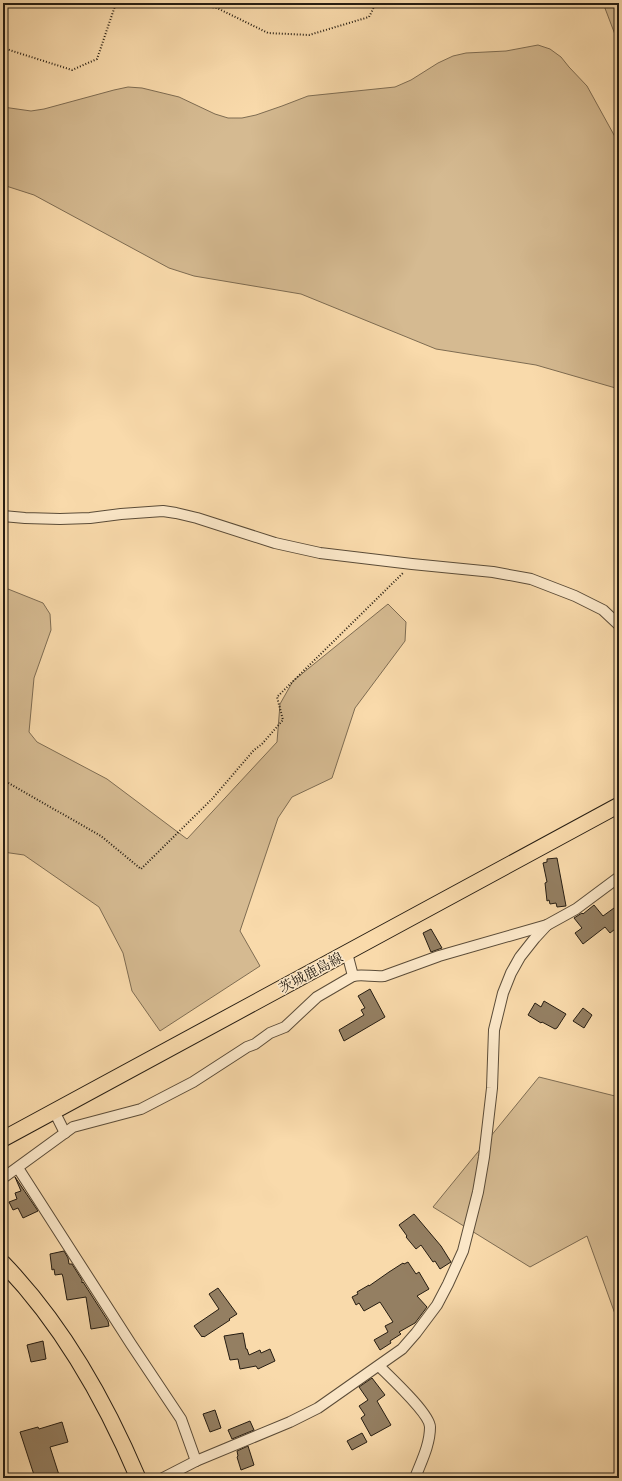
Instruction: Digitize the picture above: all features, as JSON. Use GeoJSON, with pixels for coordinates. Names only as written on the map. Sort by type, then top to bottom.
{"type":"FeatureCollection","features":[{"type":"Feature","properties":{"kind":"main road","name":"茨城鹿島線"},"geometry":{"type":"LineString","coordinates":[[3,1139],[619,805]]}},
{"type":"Feature","properties":{"kind":"main road"},"geometry":{"type":"LineString","coordinates":[[3,1263],[32,1295],[54,1324],[86,1374],[124,1446],[138,1478]]}},
{"type":"Feature","properties":{"kind":"street"},"geometry":{"type":"LineString","coordinates":[[3,516],[26,518],[90,518],[163,511],[197,518],[275,543],[335,555],[492,572],[531,579],[575,596],[603,610],[619,625]]}},
{"type":"Feature","properties":{"kind":"street"},"geometry":{"type":"LineString","coordinates":[[3,1178],[72,1127],[141,1109],[193,1082],[247,1047],[255,1044],[270,1033],[285,1027],[317,997],[353,976],[384,976],[439,956],[547,925],[576,909],[619,877]]}},
{"type":"Feature","properties":{"kind":"street"},"geometry":{"type":"LineString","coordinates":[[163,1478],[196,1461],[290,1422],[318,1408],[402,1349],[437,1305],[464,1251],[478,1192],[484,1157],[492,1088],[494,1030],[498,1012],[511,973],[535,938],[547,925]]}},
{"type":"Feature","properties":{"kind":"street"},"geometry":{"type":"LineString","coordinates":[[347,953],[353,976]]}},
{"type":"Feature","properties":{"kind":"street"},"geometry":{"type":"LineString","coordinates":[[54,1111],[65,1133]]}},
{"type":"Feature","properties":{"kind":"street"},"geometry":{"type":"LineString","coordinates":[[18,1168],[181,1419],[196,1461]]}},
{"type":"Feature","properties":{"kind":"street"},"geometry":{"type":"LineString","coordinates":[[379,1366],[421,1409],[430,1426],[428,1442],[415,1478]]}},
{"type":"Feature","properties":{"kind":"path"},"geometry":{"type":"LineString","coordinates":[[3,48],[72,70],[97,59],[116,3]]}},
{"type":"Feature","properties":{"kind":"path"},"geometry":{"type":"LineString","coordinates":[[186,3],[217,8],[268,33],[309,35],[369,18],[376,3]]}},
{"type":"Feature","properties":{"kind":"path"},"geometry":{"type":"LineString","coordinates":[[3,780],[101,836],[141,869],[212,800],[254,750],[262,744],[283,720],[277,697],[412,564]]}},
{"type":"Feature","properties":{"kind":"shaded area"},"geometry":{"type":"Polygon","coordinates":[[[603,3],[619,3],[619,45],[603,3]]]}},
{"type":"Feature","properties":{"kind":"shaded area"},"geometry":{"type":"Polygon","coordinates":[[[538,45],[550,49],[561,57],[587,86],[619,144],[619,389],[536,365],[436,349],[301,294],[194,276],[169,268],[34,195],[3,185],[3,107],[31,111],[44,109],[128,87],[142,88],[179,97],[215,114],[228,118],[242,118],[256,115],[308,96],[395,87],[411,80],[438,63],[453,56],[466,53],[506,51],[538,45]]]}},
{"type":"Feature","properties":{"kind":"shaded area"},"geometry":{"type":"Polygon","coordinates":[[[3,587],[43,603],[50,614],[51,630],[34,678],[29,732],[37,742],[107,779],[187,839],[277,742],[280,704],[293,681],[388,604],[406,622],[405,641],[355,708],[332,778],[292,797],[278,818],[240,931],[260,966],[160,1031],[132,991],[123,953],[99,907],[24,855],[3,852],[3,587]]]}},
{"type":"Feature","properties":{"kind":"shaded area"},"geometry":{"type":"Polygon","coordinates":[[[539,1077],[619,1097],[619,1325],[587,1236],[530,1267],[433,1207],[539,1077]]]}},
{"type":"Feature","properties":{"kind":"building"},"geometry":{"type":"Polygon","coordinates":[[[557,858],[566,906],[557,907],[556,903],[550,904],[549,900],[547,901],[545,883],[547,882],[543,863],[547,862],[547,859],[557,858]]]}},
{"type":"Feature","properties":{"kind":"building"},"geometry":{"type":"Polygon","coordinates":[[[594,905],[603,916],[614,908],[615,910],[619,908],[619,926],[610,933],[605,927],[583,944],[575,933],[582,928],[574,918],[582,913],[583,914],[594,905]]]}},
{"type":"Feature","properties":{"kind":"building"},"geometry":{"type":"Polygon","coordinates":[[[431,929],[442,948],[431,952],[423,933],[431,929]]]}},
{"type":"Feature","properties":{"kind":"building"},"geometry":{"type":"Polygon","coordinates":[[[370,989],[385,1017],[344,1041],[339,1030],[364,1015],[361,1010],[365,1008],[358,996],[370,989]]]}},
{"type":"Feature","properties":{"kind":"building"},"geometry":{"type":"Polygon","coordinates":[[[544,1001],[566,1014],[555,1029],[528,1015],[535,1003],[541,1007],[544,1001]]]}},
{"type":"Feature","properties":{"kind":"building"},"geometry":{"type":"Polygon","coordinates":[[[583,1008],[592,1015],[584,1028],[573,1021],[583,1008]]]}},
{"type":"Feature","properties":{"kind":"building"},"geometry":{"type":"Polygon","coordinates":[[[15,1177],[38,1211],[23,1218],[18,1208],[13,1210],[9,1202],[17,1199],[15,1193],[21,1191],[15,1177]]]}},
{"type":"Feature","properties":{"kind":"building"},"geometry":{"type":"Polygon","coordinates":[[[414,1214],[441,1246],[451,1262],[440,1269],[421,1245],[416,1249],[406,1237],[407,1236],[399,1225],[414,1214]]]}},
{"type":"Feature","properties":{"kind":"building"},"geometry":{"type":"Polygon","coordinates":[[[64,1251],[68,1258],[69,1264],[72,1264],[82,1280],[82,1283],[83,1282],[108,1321],[109,1326],[91,1329],[86,1297],[67,1300],[62,1274],[55,1275],[54,1269],[52,1270],[50,1254],[64,1251]]]}},
{"type":"Feature","properties":{"kind":"building"},"geometry":{"type":"Polygon","coordinates":[[[408,1262],[416,1274],[419,1272],[429,1289],[417,1296],[427,1307],[415,1323],[399,1332],[401,1334],[380,1350],[374,1340],[388,1332],[385,1326],[393,1322],[380,1302],[364,1311],[359,1303],[356,1305],[352,1297],[358,1294],[357,1292],[369,1286],[403,1263],[408,1262]]]}},
{"type":"Feature","properties":{"kind":"building"},"geometry":{"type":"Polygon","coordinates":[[[218,1288],[237,1314],[202,1337],[194,1326],[219,1309],[209,1294],[218,1288]]]}},
{"type":"Feature","properties":{"kind":"building"},"geometry":{"type":"Polygon","coordinates":[[[243,1333],[246,1349],[249,1355],[260,1350],[261,1353],[270,1349],[275,1361],[258,1369],[256,1366],[240,1369],[238,1359],[230,1360],[224,1336],[243,1333]]]}},
{"type":"Feature","properties":{"kind":"building"},"geometry":{"type":"Polygon","coordinates":[[[43,1341],[46,1359],[31,1362],[27,1345],[43,1341]]]}},
{"type":"Feature","properties":{"kind":"building"},"geometry":{"type":"Polygon","coordinates":[[[372,1378],[385,1395],[377,1401],[391,1425],[371,1436],[361,1418],[365,1415],[359,1406],[368,1400],[359,1387],[372,1378]]]}},
{"type":"Feature","properties":{"kind":"building"},"geometry":{"type":"Polygon","coordinates":[[[215,1410],[221,1428],[210,1432],[203,1414],[215,1410]]]}},
{"type":"Feature","properties":{"kind":"building"},"geometry":{"type":"Polygon","coordinates":[[[250,1421],[254,1430],[232,1439],[228,1430],[250,1421]]]}},
{"type":"Feature","properties":{"kind":"building"},"geometry":{"type":"Polygon","coordinates":[[[62,1422],[68,1442],[50,1447],[60,1478],[35,1478],[20,1432],[38,1427],[39,1429],[62,1422]]]}},
{"type":"Feature","properties":{"kind":"building"},"geometry":{"type":"Polygon","coordinates":[[[362,1433],[367,1442],[352,1450],[347,1441],[362,1433]]]}},
{"type":"Feature","properties":{"kind":"building"},"geometry":{"type":"Polygon","coordinates":[[[248,1446],[254,1465],[241,1470],[237,1457],[237,1451],[248,1446]]]}}]}
